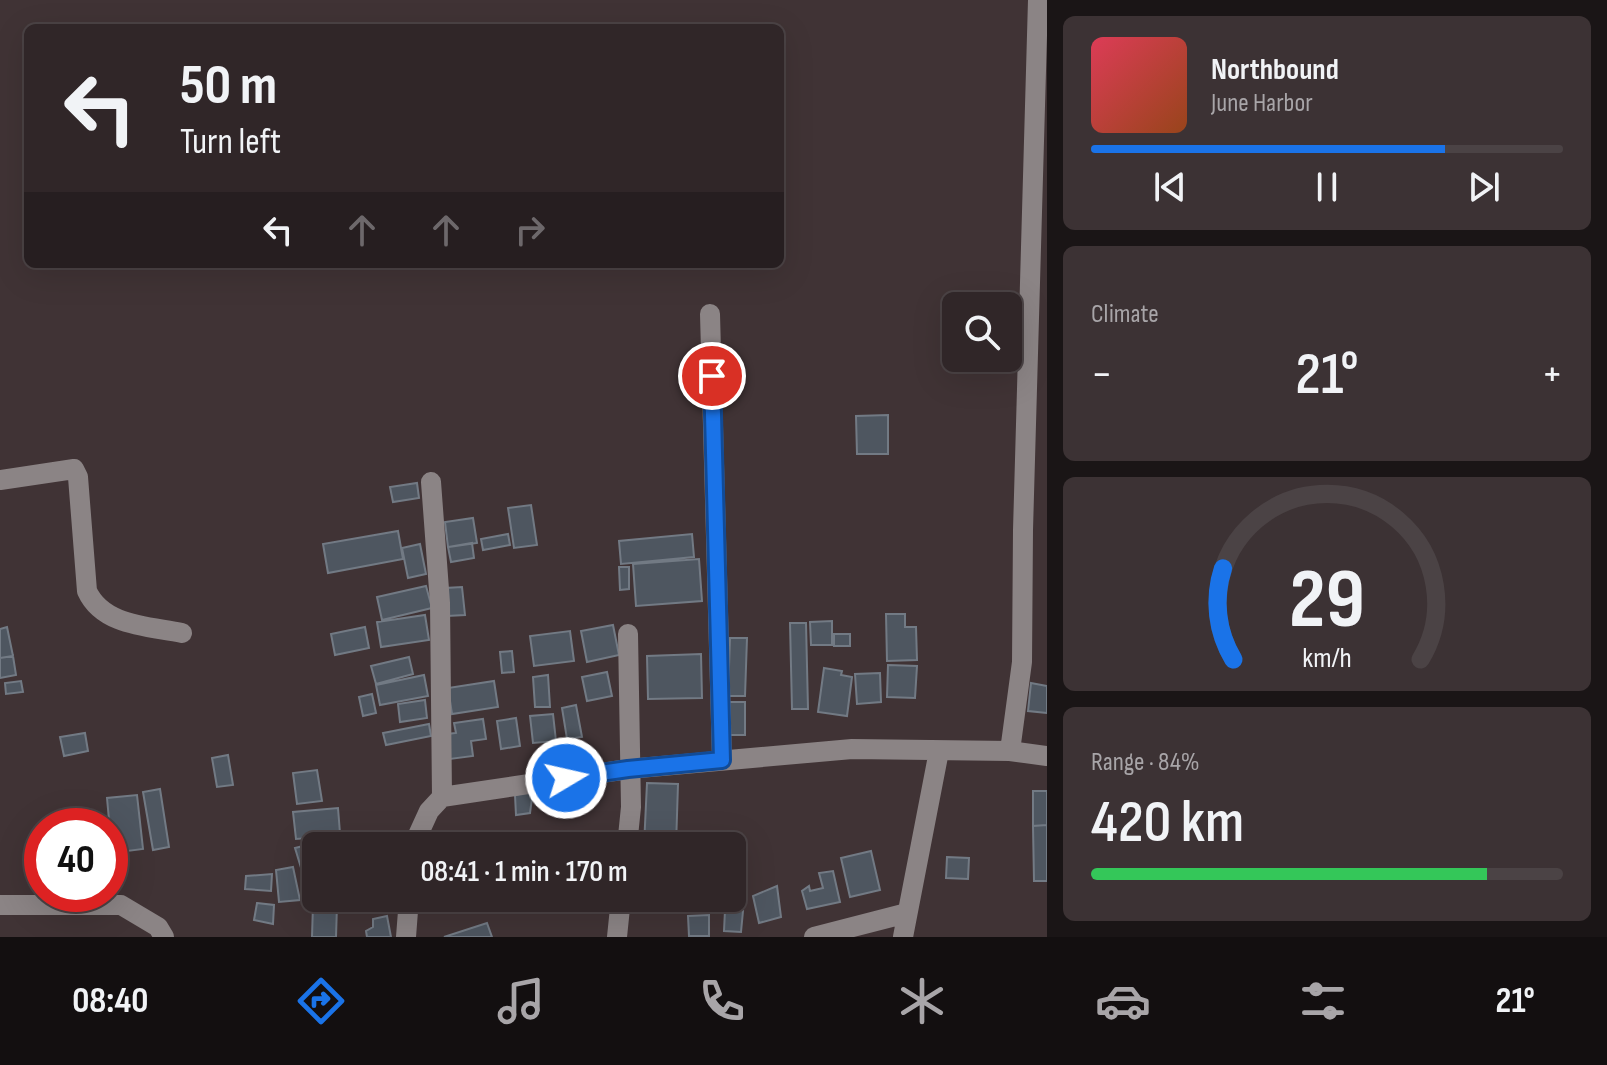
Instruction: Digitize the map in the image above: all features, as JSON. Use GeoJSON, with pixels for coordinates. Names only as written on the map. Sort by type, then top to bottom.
{"type":"FeatureCollection","features":[{"type":"Feature","properties":{"kind":"street"},"geometry":{"type":"LineString","coordinates":[[1010,751],[1022,662],[1038,0]]}},
{"type":"Feature","properties":{"kind":"street"},"geometry":{"type":"LineString","coordinates":[[710,314],[722,760]]}},
{"type":"Feature","properties":{"kind":"street"},"geometry":{"type":"LineString","coordinates":[[0,480],[74,469],[78,477],[87,591],[94,606],[114,619],[182,633]]}},
{"type":"Feature","properties":{"kind":"street"},"geometry":{"type":"LineString","coordinates":[[431,482],[440,603],[442,797]]}},
{"type":"Feature","properties":{"kind":"street"},"geometry":{"type":"LineString","coordinates":[[628,634],[631,807],[628,832]]}},
{"type":"Feature","properties":{"kind":"street"},"geometry":{"type":"LineString","coordinates":[[419,832],[429,811],[442,797],[628,769],[852,749],[1010,751],[1047,756]]}},
{"type":"Feature","properties":{"kind":"street"},"geometry":{"type":"LineString","coordinates":[[903,937],[939,751]]}},
{"type":"Feature","properties":{"kind":"street"},"geometry":{"type":"LineString","coordinates":[[0,905],[121,905],[158,927],[164,937]]}},
{"type":"Feature","properties":{"kind":"street"},"geometry":{"type":"LineString","coordinates":[[406,937],[408,912]]}},
{"type":"Feature","properties":{"kind":"street"},"geometry":{"type":"LineString","coordinates":[[617,937],[620,912]]}},
{"type":"Feature","properties":{"kind":"street"},"geometry":{"type":"LineString","coordinates":[[814,937],[907,913]]}},
{"type":"Feature","properties":{"kind":"building"},"geometry":{"type":"Polygon","coordinates":[[[888,415],[888,454],[857,454],[856,416],[888,415]]]}},
{"type":"Feature","properties":{"kind":"building"},"geometry":{"type":"Polygon","coordinates":[[[417,483],[419,498],[393,502],[390,487],[417,483]]]}},
{"type":"Feature","properties":{"kind":"building"},"geometry":{"type":"Polygon","coordinates":[[[531,505],[537,545],[514,548],[508,508],[531,505]]]}},
{"type":"Feature","properties":{"kind":"building"},"geometry":{"type":"Polygon","coordinates":[[[473,518],[477,543],[448,547],[445,522],[473,518]]]}},
{"type":"Feature","properties":{"kind":"building"},"geometry":{"type":"Polygon","coordinates":[[[398,531],[403,559],[328,573],[323,544],[398,531]]]}},
{"type":"Feature","properties":{"kind":"building"},"geometry":{"type":"Polygon","coordinates":[[[508,534],[510,545],[483,550],[481,539],[508,534]]]}},
{"type":"Feature","properties":{"kind":"building"},"geometry":{"type":"Polygon","coordinates":[[[692,534],[694,557],[621,564],[619,541],[692,534]]]}},
{"type":"Feature","properties":{"kind":"building"},"geometry":{"type":"Polygon","coordinates":[[[472,543],[474,558],[451,562],[448,547],[472,543]]]}},
{"type":"Feature","properties":{"kind":"building"},"geometry":{"type":"Polygon","coordinates":[[[420,544],[426,574],[408,578],[402,548],[420,544]]]}},
{"type":"Feature","properties":{"kind":"building"},"geometry":{"type":"Polygon","coordinates":[[[699,559],[702,601],[636,606],[633,564],[699,559]]]}},
{"type":"Feature","properties":{"kind":"building"},"geometry":{"type":"Polygon","coordinates":[[[619,567],[629,567],[629,589],[620,590],[619,567]]]}},
{"type":"Feature","properties":{"kind":"building"},"geometry":{"type":"Polygon","coordinates":[[[426,586],[432,608],[382,620],[377,597],[426,586]]]}},
{"type":"Feature","properties":{"kind":"building"},"geometry":{"type":"Polygon","coordinates":[[[462,587],[465,615],[447,616],[445,588],[462,587]]]}},
{"type":"Feature","properties":{"kind":"building"},"geometry":{"type":"Polygon","coordinates":[[[886,614],[905,614],[905,627],[916,627],[917,660],[887,661],[886,614]]]}},
{"type":"Feature","properties":{"kind":"building"},"geometry":{"type":"Polygon","coordinates":[[[425,615],[429,640],[381,647],[377,622],[425,615]]]}},
{"type":"Feature","properties":{"kind":"building"},"geometry":{"type":"Polygon","coordinates":[[[832,621],[832,645],[811,645],[810,622],[832,621]]]}},
{"type":"Feature","properties":{"kind":"building"},"geometry":{"type":"Polygon","coordinates":[[[790,623],[806,623],[808,709],[792,709],[790,623]]]}},
{"type":"Feature","properties":{"kind":"building"},"geometry":{"type":"Polygon","coordinates":[[[613,625],[619,655],[587,662],[581,631],[613,625]]]}},
{"type":"Feature","properties":{"kind":"building"},"geometry":{"type":"Polygon","coordinates":[[[7,627],[13,656],[0,658],[0,629],[7,627]]]}},
{"type":"Feature","properties":{"kind":"building"},"geometry":{"type":"Polygon","coordinates":[[[365,627],[369,648],[335,655],[331,634],[365,627]]]}},
{"type":"Feature","properties":{"kind":"building"},"geometry":{"type":"Polygon","coordinates":[[[570,631],[574,661],[534,666],[530,636],[570,631]]]}},
{"type":"Feature","properties":{"kind":"building"},"geometry":{"type":"Polygon","coordinates":[[[834,634],[850,634],[850,646],[834,646],[834,634]]]}},
{"type":"Feature","properties":{"kind":"building"},"geometry":{"type":"Polygon","coordinates":[[[730,638],[747,638],[745,696],[728,696],[730,638]]]}},
{"type":"Feature","properties":{"kind":"building"},"geometry":{"type":"Polygon","coordinates":[[[512,651],[514,672],[502,673],[500,652],[512,651]]]}},
{"type":"Feature","properties":{"kind":"building"},"geometry":{"type":"Polygon","coordinates":[[[701,654],[702,698],[648,699],[647,656],[701,654]]]}},
{"type":"Feature","properties":{"kind":"building"},"geometry":{"type":"Polygon","coordinates":[[[13,656],[16,675],[0,678],[0,658],[13,656]]]}},
{"type":"Feature","properties":{"kind":"building"},"geometry":{"type":"Polygon","coordinates":[[[409,657],[413,674],[376,684],[371,666],[409,657]]]}},
{"type":"Feature","properties":{"kind":"building"},"geometry":{"type":"Polygon","coordinates":[[[888,665],[917,666],[915,698],[887,697],[888,665]]]}},
{"type":"Feature","properties":{"kind":"building"},"geometry":{"type":"Polygon","coordinates":[[[824,668],[842,671],[841,675],[852,677],[847,716],[818,712],[824,668]]]}},
{"type":"Feature","properties":{"kind":"building"},"geometry":{"type":"Polygon","coordinates":[[[607,672],[612,696],[587,701],[582,677],[607,672]]]}},
{"type":"Feature","properties":{"kind":"building"},"geometry":{"type":"Polygon","coordinates":[[[880,673],[881,702],[857,704],[855,674],[880,673]]]}},
{"type":"Feature","properties":{"kind":"building"},"geometry":{"type":"Polygon","coordinates":[[[424,675],[428,696],[380,705],[376,685],[424,675]]]}},
{"type":"Feature","properties":{"kind":"building"},"geometry":{"type":"Polygon","coordinates":[[[548,675],[550,707],[535,707],[533,677],[548,675]]]}},
{"type":"Feature","properties":{"kind":"building"},"geometry":{"type":"Polygon","coordinates":[[[21,681],[23,692],[6,694],[5,683],[21,681]]]}},
{"type":"Feature","properties":{"kind":"building"},"geometry":{"type":"Polygon","coordinates":[[[494,681],[498,707],[452,714],[448,688],[494,681]]]}},
{"type":"Feature","properties":{"kind":"building"},"geometry":{"type":"Polygon","coordinates":[[[1031,683],[1047,686],[1047,713],[1028,711],[1031,683]]]}},
{"type":"Feature","properties":{"kind":"building"},"geometry":{"type":"Polygon","coordinates":[[[372,694],[376,713],[363,716],[359,697],[372,694]]]}},
{"type":"Feature","properties":{"kind":"building"},"geometry":{"type":"Polygon","coordinates":[[[425,700],[427,718],[400,722],[398,704],[425,700]]]}},
{"type":"Feature","properties":{"kind":"building"},"geometry":{"type":"Polygon","coordinates":[[[728,702],[745,702],[745,735],[728,735],[728,702]]]}},
{"type":"Feature","properties":{"kind":"building"},"geometry":{"type":"Polygon","coordinates":[[[576,705],[582,737],[567,739],[562,708],[576,705]]]}},
{"type":"Feature","properties":{"kind":"building"},"geometry":{"type":"Polygon","coordinates":[[[553,714],[556,741],[533,743],[530,716],[553,714]]]}},
{"type":"Feature","properties":{"kind":"building"},"geometry":{"type":"Polygon","coordinates":[[[516,718],[520,746],[501,749],[497,721],[516,718]]]}},
{"type":"Feature","properties":{"kind":"building"},"geometry":{"type":"Polygon","coordinates":[[[483,719],[486,739],[471,741],[473,756],[450,759],[447,734],[456,733],[454,723],[483,719]]]}},
{"type":"Feature","properties":{"kind":"building"},"geometry":{"type":"Polygon","coordinates":[[[429,724],[431,736],[386,745],[383,733],[429,724]]]}},
{"type":"Feature","properties":{"kind":"building"},"geometry":{"type":"Polygon","coordinates":[[[85,733],[88,751],[64,756],[60,737],[85,733]]]}},
{"type":"Feature","properties":{"kind":"building"},"geometry":{"type":"Polygon","coordinates":[[[228,755],[233,785],[217,787],[212,758],[228,755]]]}},
{"type":"Feature","properties":{"kind":"building"},"geometry":{"type":"Polygon","coordinates":[[[317,770],[322,801],[297,804],[293,773],[317,770]]]}},
{"type":"Feature","properties":{"kind":"building"},"geometry":{"type":"Polygon","coordinates":[[[647,783],[678,784],[676,832],[645,832],[647,783]]]}},
{"type":"Feature","properties":{"kind":"building"},"geometry":{"type":"Polygon","coordinates":[[[160,789],[169,847],[153,850],[143,792],[160,789]]]}},
{"type":"Feature","properties":{"kind":"building"},"geometry":{"type":"Polygon","coordinates":[[[533,791],[530,813],[516,815],[515,795],[533,791]]]}},
{"type":"Feature","properties":{"kind":"building"},"geometry":{"type":"Polygon","coordinates":[[[1033,791],[1047,791],[1047,825],[1033,826],[1033,791]]]}},
{"type":"Feature","properties":{"kind":"building"},"geometry":{"type":"Polygon","coordinates":[[[137,795],[143,849],[128,851],[128,808],[108,808],[107,798],[137,795]]]}},
{"type":"Feature","properties":{"kind":"building"},"geometry":{"type":"Polygon","coordinates":[[[338,808],[340,832],[302,832],[302,839],[296,839],[293,812],[338,808]]]}},
{"type":"Feature","properties":{"kind":"building"},"geometry":{"type":"Polygon","coordinates":[[[1047,825],[1047,881],[1034,881],[1033,826],[1047,825]]]}},
{"type":"Feature","properties":{"kind":"building"},"geometry":{"type":"Polygon","coordinates":[[[302,846],[302,871],[295,848],[302,846]]]}},
{"type":"Feature","properties":{"kind":"building"},"geometry":{"type":"Polygon","coordinates":[[[871,851],[880,890],[850,897],[841,858],[871,851]]]}},
{"type":"Feature","properties":{"kind":"building"},"geometry":{"type":"Polygon","coordinates":[[[947,857],[969,858],[968,879],[946,878],[947,857]]]}},
{"type":"Feature","properties":{"kind":"building"},"geometry":{"type":"Polygon","coordinates":[[[293,867],[300,900],[279,902],[276,870],[293,867]]]}},
{"type":"Feature","properties":{"kind":"building"},"geometry":{"type":"Polygon","coordinates":[[[833,871],[840,902],[807,909],[802,891],[809,886],[810,891],[823,888],[819,873],[833,871]]]}},
{"type":"Feature","properties":{"kind":"building"},"geometry":{"type":"Polygon","coordinates":[[[272,874],[271,891],[245,889],[246,876],[272,874]]]}},
{"type":"Feature","properties":{"kind":"building"},"geometry":{"type":"Polygon","coordinates":[[[777,886],[781,917],[759,923],[753,896],[777,886]]]}},
{"type":"Feature","properties":{"kind":"building"},"geometry":{"type":"Polygon","coordinates":[[[257,903],[274,905],[273,924],[254,920],[257,903]]]}},
{"type":"Feature","properties":{"kind":"building"},"geometry":{"type":"Polygon","coordinates":[[[313,912],[337,912],[336,937],[312,937],[313,912]]]}},
{"type":"Feature","properties":{"kind":"building"},"geometry":{"type":"Polygon","coordinates":[[[725,912],[743,912],[741,932],[724,931],[725,912]]]}},
{"type":"Feature","properties":{"kind":"building"},"geometry":{"type":"Polygon","coordinates":[[[709,915],[709,936],[689,936],[688,916],[709,915]]]}},
{"type":"Feature","properties":{"kind":"building"},"geometry":{"type":"Polygon","coordinates":[[[387,916],[391,937],[367,937],[366,931],[373,927],[373,919],[387,916]]]}},
{"type":"Feature","properties":{"kind":"building"},"geometry":{"type":"Polygon","coordinates":[[[487,923],[492,937],[444,937],[487,923]]]}},
{"type":"Feature","properties":{"kind":"route"},"geometry":{"type":"LineString","coordinates":[[566,778],[722,760],[712,376]]}}]}
